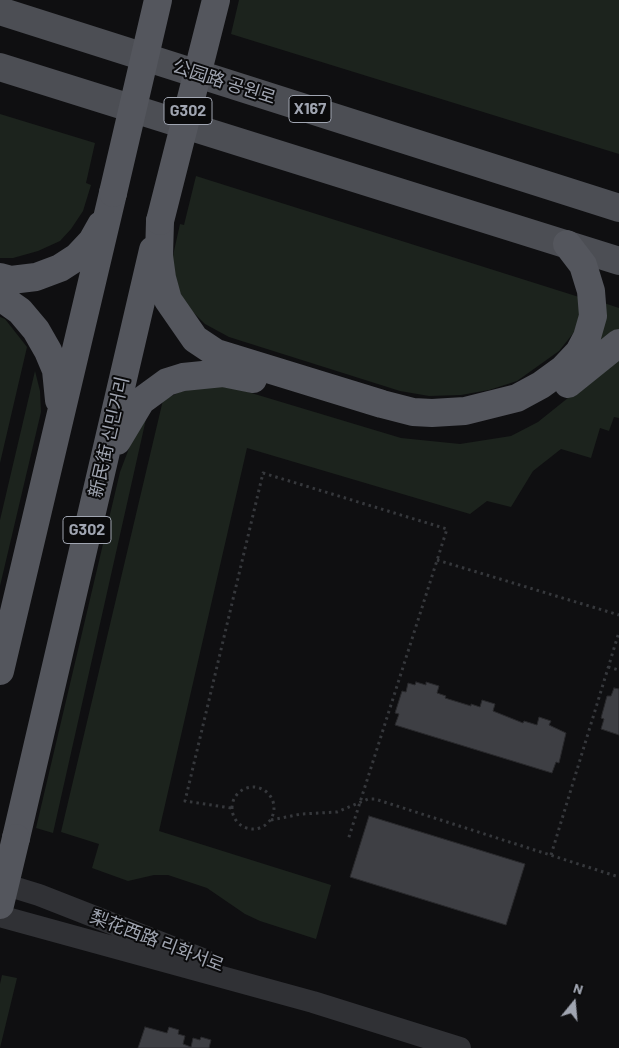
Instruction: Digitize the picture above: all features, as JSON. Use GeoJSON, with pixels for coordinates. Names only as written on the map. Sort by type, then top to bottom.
{"type":"FeatureCollection","features":[{"type":"Feature","properties":{"kind":"highway","name":"G302"},"geometry":{"type":"LineString","coordinates":[[0,671],[158,0]]}},
{"type":"Feature","properties":{"kind":"highway","name":"新民街 신민거리"},"geometry":{"type":"LineString","coordinates":[[0,905],[98,481],[216,0]]}},
{"type":"Feature","properties":{"kind":"highway"},"geometry":{"type":"LineString","coordinates":[[0,277],[11,280],[36,277],[60,268],[77,257],[92,241],[111,201]]}},
{"type":"Feature","properties":{"kind":"highway"},"geometry":{"type":"LineString","coordinates":[[160,222],[162,278],[168,300],[195,339],[216,353],[382,404],[422,412],[465,411],[517,398],[541,385],[563,369],[579,352],[587,337],[593,316],[591,291],[583,265],[567,244]]}},
{"type":"Feature","properties":{"kind":"highway"},"geometry":{"type":"LineString","coordinates":[[0,297],[20,311],[36,330],[48,351],[56,370],[60,418]]}},
{"type":"Feature","properties":{"kind":"highway"},"geometry":{"type":"LineString","coordinates":[[98,481],[121,432],[141,401],[157,388],[182,377],[222,373],[238,375],[396,424],[426,429],[458,429],[502,419],[538,402],[570,382],[619,343]]}},
{"type":"Feature","properties":{"kind":"main road","name":"公园路 공원로"},"geometry":{"type":"LineString","coordinates":[[0,11],[619,208]]}},
{"type":"Feature","properties":{"kind":"main road"},"geometry":{"type":"LineString","coordinates":[[0,67],[619,261]]}},
{"type":"Feature","properties":{"kind":"street","name":"梨花西路 리화서로"},"geometry":{"type":"LineString","coordinates":[[0,883],[39,895],[313,1002]]}},
{"type":"Feature","properties":{"kind":"street","name":"梨花西路 리화서로"},"geometry":{"type":"LineString","coordinates":[[0,916],[313,1002],[460,1048]]}},
{"type":"Feature","properties":{"kind":"path"},"geometry":{"type":"LineString","coordinates":[[231,808],[185,801],[263,473],[447,529],[348,840]]}},
{"type":"Feature","properties":{"kind":"path"},"geometry":{"type":"LineString","coordinates":[[437,560],[619,616]]}},
{"type":"Feature","properties":{"kind":"path"},"geometry":{"type":"LineString","coordinates":[[551,855],[619,632]]}},
{"type":"Feature","properties":{"kind":"path"},"geometry":{"type":"LineString","coordinates":[[608,667],[619,670]]}},
{"type":"Feature","properties":{"kind":"path"},"geometry":{"type":"LineString","coordinates":[[250,787],[263,790],[272,800],[274,813],[271,820],[260,829],[245,829],[234,819],[231,808],[238,792],[250,787]]}},
{"type":"Feature","properties":{"kind":"path"},"geometry":{"type":"LineString","coordinates":[[271,820],[301,814],[337,812],[360,802],[375,799],[619,877]]}},
{"type":"Feature","properties":{"kind":"shaded area"},"geometry":{"type":"Polygon","coordinates":[[[239,0],[619,0],[619,154],[231,34],[239,0]]]}},
{"type":"Feature","properties":{"kind":"shaded area"},"geometry":{"type":"Polygon","coordinates":[[[0,114],[95,143],[86,183],[91,185],[83,211],[71,229],[60,241],[38,251],[13,258],[0,258],[0,114]]]}},
{"type":"Feature","properties":{"kind":"shaded area"},"geometry":{"type":"Polygon","coordinates":[[[196,176],[579,297],[579,316],[575,331],[559,351],[517,381],[489,390],[461,395],[429,396],[400,391],[229,337],[205,324],[190,309],[177,289],[172,260],[180,224],[184,225],[196,176]]]}},
{"type":"Feature","properties":{"kind":"shaded area"},"geometry":{"type":"Polygon","coordinates":[[[601,302],[619,308],[619,330],[602,344],[597,340],[601,302]]]}},
{"type":"Feature","properties":{"kind":"shaded area"},"geometry":{"type":"Polygon","coordinates":[[[0,317],[5,319],[27,347],[0,463],[0,317]]]}},
{"type":"Feature","properties":{"kind":"shaded area"},"geometry":{"type":"Polygon","coordinates":[[[619,357],[619,418],[614,417],[609,431],[600,428],[591,458],[561,449],[533,471],[511,507],[487,501],[470,514],[247,448],[159,831],[331,885],[316,939],[260,921],[245,914],[207,888],[168,875],[154,875],[128,881],[92,868],[99,844],[61,832],[163,400],[180,392],[200,387],[217,386],[238,389],[401,438],[460,444],[511,436],[538,422],[619,357]]]}},
{"type":"Feature","properties":{"kind":"shaded area"},"geometry":{"type":"Polygon","coordinates":[[[35,371],[40,391],[41,412],[0,586],[0,520],[35,371]]]}},
{"type":"Feature","properties":{"kind":"shaded area"},"geometry":{"type":"Polygon","coordinates":[[[146,419],[53,833],[36,828],[120,472],[131,443],[146,419]]]}},
{"type":"Feature","properties":{"kind":"shaded area"},"geometry":{"type":"Polygon","coordinates":[[[2,975],[17,978],[0,1048],[0,984],[2,975]]]}},
{"type":"Feature","properties":{"kind":"building"},"geometry":{"type":"Polygon","coordinates":[[[416,682],[426,685],[426,682],[439,686],[437,693],[446,696],[445,698],[471,706],[471,704],[480,707],[482,700],[495,704],[493,711],[523,723],[524,721],[537,725],[539,717],[551,721],[549,725],[566,733],[559,763],[556,762],[552,773],[395,725],[399,714],[395,713],[402,691],[406,692],[408,683],[415,685],[416,682]]]}},
{"type":"Feature","properties":{"kind":"building"},"geometry":{"type":"Polygon","coordinates":[[[614,688],[619,689],[619,735],[601,729],[604,719],[601,718],[607,696],[611,696],[614,688]]]}},
{"type":"Feature","properties":{"kind":"building"},"geometry":{"type":"Polygon","coordinates":[[[369,816],[525,864],[506,925],[350,877],[369,816]]]}},
{"type":"Feature","properties":{"kind":"building"},"geometry":{"type":"Polygon","coordinates":[[[145,1027],[167,1033],[169,1027],[179,1030],[178,1034],[185,1036],[183,1044],[191,1047],[193,1038],[200,1040],[201,1037],[211,1040],[209,1048],[138,1048],[145,1027]]]}}]}
